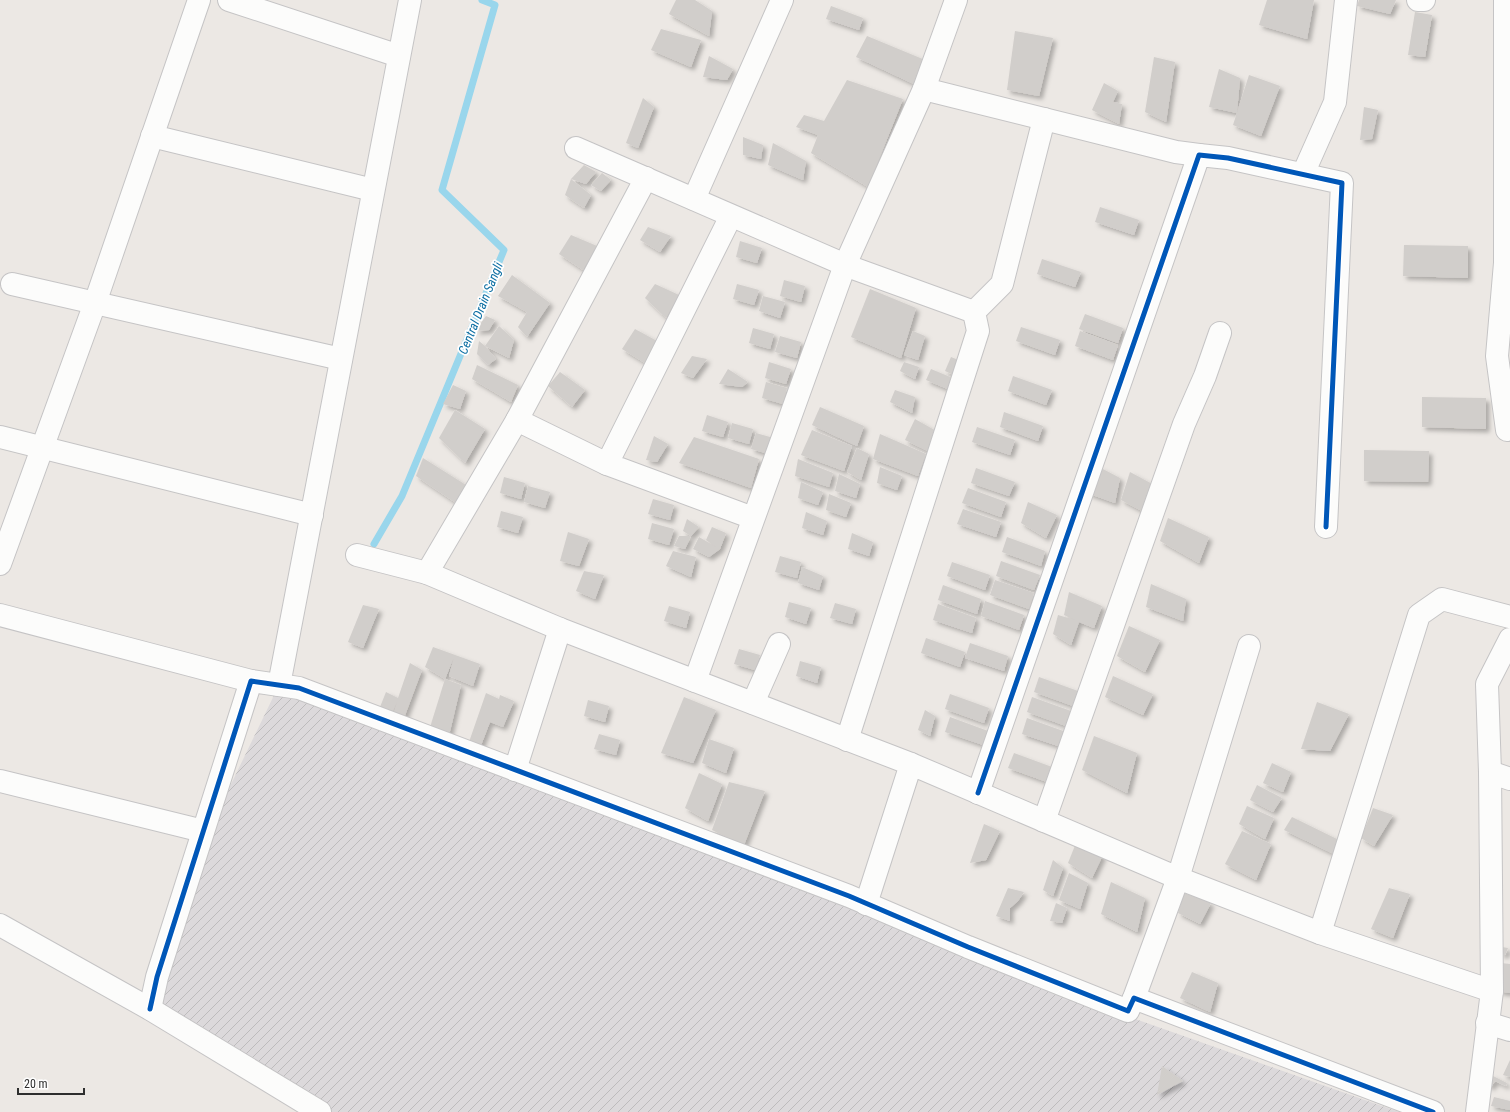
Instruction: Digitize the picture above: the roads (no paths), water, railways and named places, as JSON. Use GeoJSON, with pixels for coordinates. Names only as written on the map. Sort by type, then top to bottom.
{"type":"FeatureCollection","features":[{"type":"Feature","properties":{"kind":"street"},"geometry":{"type":"LineString","coordinates":[[0,564],[95,303],[199,0]]}},
{"type":"Feature","properties":{"kind":"street"},"geometry":{"type":"LineString","coordinates":[[229,0],[399,56]]}},
{"type":"Feature","properties":{"kind":"street"},"geometry":{"type":"LineString","coordinates":[[279,685],[410,0]]}},
{"type":"Feature","properties":{"kind":"street"},"geometry":{"type":"LineString","coordinates":[[694,200],[782,0]]}},
{"type":"Feature","properties":{"kind":"street"},"geometry":{"type":"LineString","coordinates":[[695,681],[845,265],[924,89],[956,0]]}},
{"type":"Feature","properties":{"kind":"street"},"geometry":{"type":"LineString","coordinates":[[1303,174],[1335,102],[1346,0]]}},
{"type":"Feature","properties":{"kind":"street"},"geometry":{"type":"LineString","coordinates":[[1418,0],[1424,0]]}},
{"type":"Feature","properties":{"kind":"street"},"geometry":{"type":"LineString","coordinates":[[1505,0],[1508,264],[1497,356],[1507,430]]}},
{"type":"Feature","properties":{"kind":"street"},"geometry":{"type":"LineString","coordinates":[[924,89],[1176,152],[1228,158],[1342,183],[1326,528]]}},
{"type":"Feature","properties":{"kind":"street"},"geometry":{"type":"LineString","coordinates":[[974,312],[1002,284],[1044,119]]}},
{"type":"Feature","properties":{"kind":"street"},"geometry":{"type":"LineString","coordinates":[[152,136],[373,190]]}},
{"type":"Feature","properties":{"kind":"street"},"geometry":{"type":"LineString","coordinates":[[576,148],[845,265],[974,312]]}},
{"type":"Feature","properties":{"kind":"street"},"geometry":{"type":"LineString","coordinates":[[978,793],[1199,155]]}},
{"type":"Feature","properties":{"kind":"street"},"geometry":{"type":"LineString","coordinates":[[427,573],[517,420],[646,178]]}},
{"type":"Feature","properties":{"kind":"street"},"geometry":{"type":"LineString","coordinates":[[607,464],[731,216]]}},
{"type":"Feature","properties":{"kind":"street"},"geometry":{"type":"LineString","coordinates":[[12,284],[341,359]]}},
{"type":"Feature","properties":{"kind":"street"},"geometry":{"type":"LineString","coordinates":[[847,740],[978,330],[974,312]]}},
{"type":"Feature","properties":{"kind":"street"},"geometry":{"type":"LineString","coordinates":[[1044,821],[1184,424],[1220,333]]}},
{"type":"Feature","properties":{"kind":"street"},"geometry":{"type":"LineString","coordinates":[[517,420],[607,464],[753,518]]}},
{"type":"Feature","properties":{"kind":"street"},"geometry":{"type":"LineString","coordinates":[[0,437],[312,515]]}},
{"type":"Feature","properties":{"kind":"street"},"geometry":{"type":"LineString","coordinates":[[357,555],[427,573],[560,629],[910,764],[1178,878],[1320,933],[1492,991]]}},
{"type":"Feature","properties":{"kind":"street"},"geometry":{"type":"LineString","coordinates":[[1320,933],[1419,615],[1442,599],[1510,617]]}},
{"type":"Feature","properties":{"kind":"street"},"geometry":{"type":"LineString","coordinates":[[0,615],[251,681],[299,688],[866,904],[968,948],[1128,1011],[1178,878],[1249,646]]}},
{"type":"Feature","properties":{"kind":"street"},"geometry":{"type":"LineString","coordinates":[[515,770],[560,629]]}},
{"type":"Feature","properties":{"kind":"street"},"geometry":{"type":"LineString","coordinates":[[1477,1112],[1492,991],[1490,772],[1487,684],[1510,639]]}},
{"type":"Feature","properties":{"kind":"street"},"geometry":{"type":"LineString","coordinates":[[753,703],[779,644]]}},
{"type":"Feature","properties":{"kind":"street"},"geometry":{"type":"LineString","coordinates":[[150,1009],[157,977],[251,681]]}},
{"type":"Feature","properties":{"kind":"street"},"geometry":{"type":"LineString","coordinates":[[866,904],[910,764]]}},
{"type":"Feature","properties":{"kind":"street"},"geometry":{"type":"LineString","coordinates":[[1490,772],[1510,779]]}},
{"type":"Feature","properties":{"kind":"street"},"geometry":{"type":"LineString","coordinates":[[0,782],[203,831]]}},
{"type":"Feature","properties":{"kind":"street"},"geometry":{"type":"LineString","coordinates":[[0,925],[150,1009],[320,1112]]}},
{"type":"Feature","properties":{"kind":"street"},"geometry":{"type":"LineString","coordinates":[[1134,998],[1433,1112]]}},
{"type":"Feature","properties":{"kind":"street"},"geometry":{"type":"LineString","coordinates":[[1487,1023],[1510,1030]]}},
{"type":"Feature","properties":{"kind":"waterway","name":"Central Drain Sangli"},"geometry":{"type":"LineString","coordinates":[[374,544],[402,496],[504,250],[442,190],[495,5],[482,0]]}}]}
